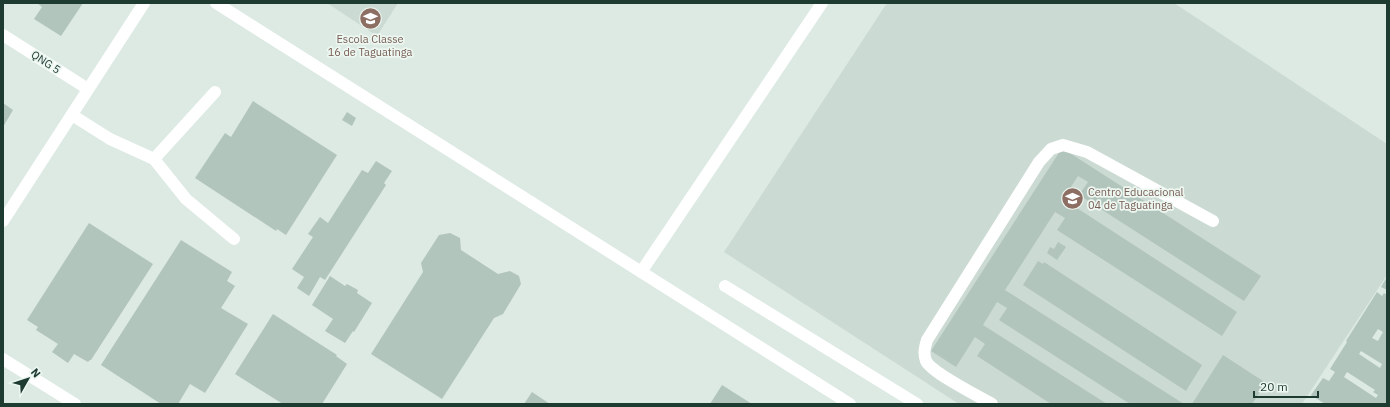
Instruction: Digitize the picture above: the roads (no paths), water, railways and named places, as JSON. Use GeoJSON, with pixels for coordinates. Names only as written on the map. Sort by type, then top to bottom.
{"type":"FeatureCollection","features":[{"type":"Feature","properties":{"kind":"street"},"geometry":{"type":"LineString","coordinates":[[3,222],[144,3]]}},
{"type":"Feature","properties":{"kind":"street"},"geometry":{"type":"LineString","coordinates":[[216,3],[850,404]]}},
{"type":"Feature","properties":{"kind":"street"},"geometry":{"type":"LineString","coordinates":[[641,272],[822,3]]}},
{"type":"Feature","properties":{"kind":"street","name":"QNG 5"},"geometry":{"type":"LineString","coordinates":[[3,35],[88,89]]}},
{"type":"Feature","properties":{"kind":"street"},"geometry":{"type":"LineString","coordinates":[[154,159],[215,92]]}},
{"type":"Feature","properties":{"kind":"street"},"geometry":{"type":"LineString","coordinates":[[72,114],[110,139],[154,159],[186,199],[234,239]]}},
{"type":"Feature","properties":{"kind":"street"},"geometry":{"type":"LineString","coordinates":[[992,404],[941,374],[926,362],[924,352],[927,340],[1039,162],[1051,149],[1063,145],[1087,152],[1213,221]]}},
{"type":"Feature","properties":{"kind":"street"},"geometry":{"type":"LineString","coordinates":[[725,286],[917,404]]}},
{"type":"Feature","properties":{"kind":"street"},"geometry":{"type":"LineString","coordinates":[[3,359],[75,404]]}},
{"type":"Feature","properties":{"kind":"place","name":"Escola Classe 16 de Taguatinga"},"geometry":{"type":"Point","coordinates":[370,19]}},
{"type":"Feature","properties":{"kind":"place","name":"Centro Educacional 04 de Taguatinga"},"geometry":{"type":"Point","coordinates":[1073,198]}}]}
